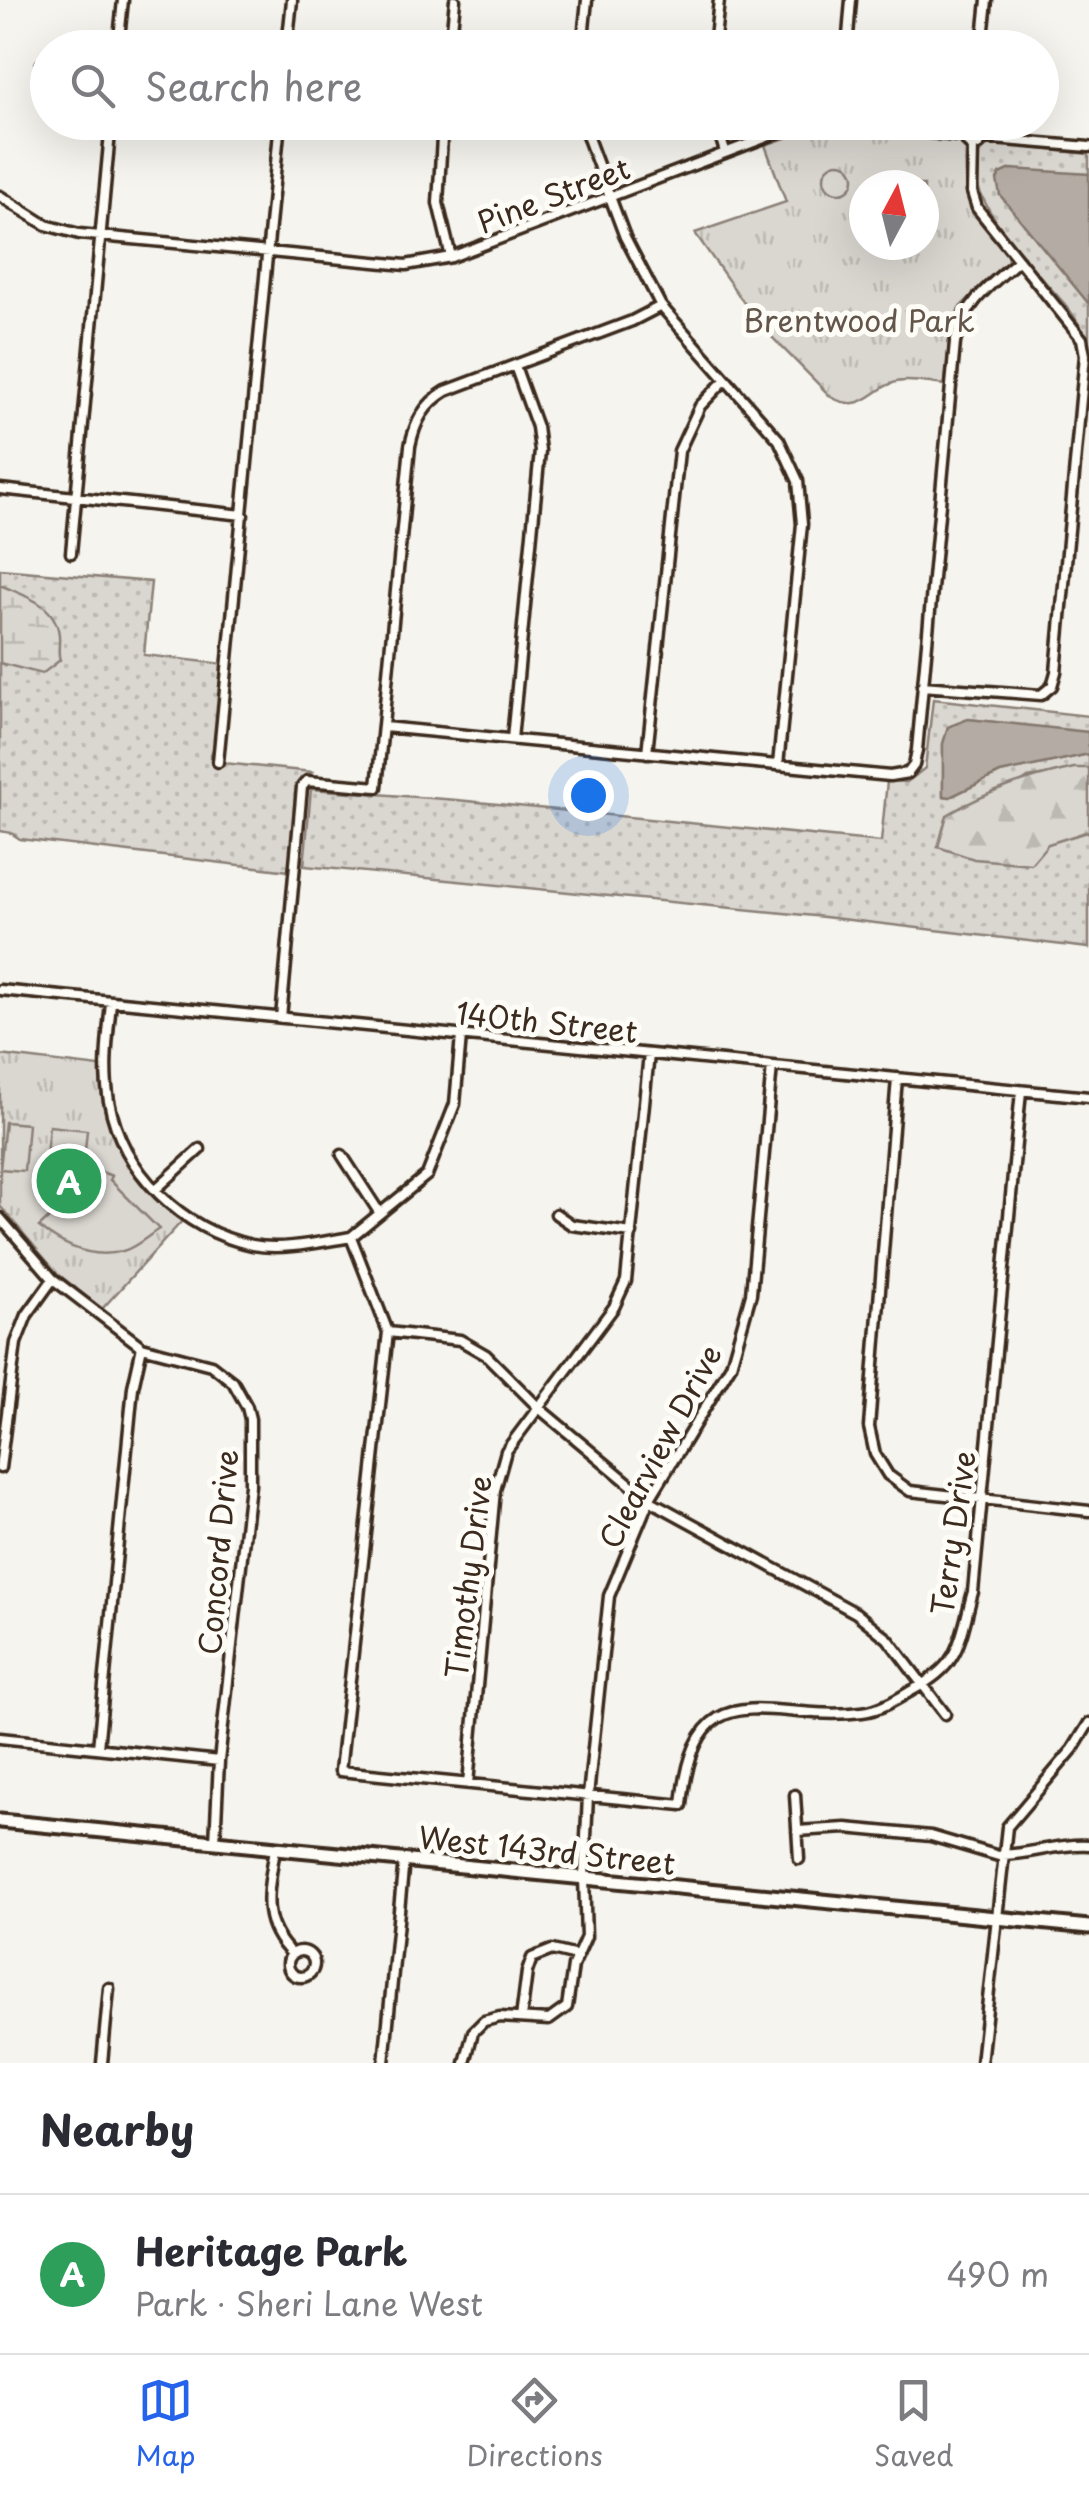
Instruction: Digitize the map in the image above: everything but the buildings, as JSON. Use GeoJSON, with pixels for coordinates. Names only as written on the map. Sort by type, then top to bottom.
{"type":"FeatureCollection","features":[{"type":"Feature","properties":{"kind":"main road","name":"West 143rd Street"},"geometry":{"type":"LineString","coordinates":[[0,1820],[1089,1927]]}},
{"type":"Feature","properties":{"kind":"street"},"geometry":{"type":"LineString","coordinates":[[120,30],[123,0]]}},
{"type":"Feature","properties":{"kind":"street"},"geometry":{"type":"LineString","coordinates":[[290,30],[292,0]]}},
{"type":"Feature","properties":{"kind":"street"},"geometry":{"type":"LineString","coordinates":[[452,30],[455,0]]}},
{"type":"Feature","properties":{"kind":"street"},"geometry":{"type":"LineString","coordinates":[[584,30],[587,0]]}},
{"type":"Feature","properties":{"kind":"street"},"geometry":{"type":"LineString","coordinates":[[716,30],[719,0]]}},
{"type":"Feature","properties":{"kind":"street"},"geometry":{"type":"LineString","coordinates":[[848,30],[851,0]]}},
{"type":"Feature","properties":{"kind":"street"},"geometry":{"type":"LineString","coordinates":[[984,30],[987,0]]}},
{"type":"Feature","properties":{"kind":"street"},"geometry":{"type":"LineString","coordinates":[[71,553],[109,140]]}},
{"type":"Feature","properties":{"kind":"street"},"geometry":{"type":"LineString","coordinates":[[218,762],[278,140]]}},
{"type":"Feature","properties":{"kind":"street"},"geometry":{"type":"LineString","coordinates":[[442,140],[438,203],[451,257]]}},
{"type":"Feature","properties":{"kind":"street"},"geometry":{"type":"LineString","coordinates":[[589,140],[632,255],[661,306],[779,440],[790,460],[802,500],[778,765]]}},
{"type":"Feature","properties":{"kind":"street"},"geometry":{"type":"LineString","coordinates":[[721,140],[725,152]]}},
{"type":"Feature","properties":{"kind":"street","name":"Pine Street"},"geometry":{"type":"LineString","coordinates":[[0,196],[46,225],[100,236],[388,265],[419,264],[451,257],[758,140]]}},
{"type":"Feature","properties":{"kind":"street"},"geometry":{"type":"LineString","coordinates":[[922,686],[1030,696],[1048,691],[1055,679],[1085,355],[1082,339],[977,208],[972,192],[973,145],[969,140]]}},
{"type":"Feature","properties":{"kind":"street"},"geometry":{"type":"LineString","coordinates":[[973,145],[979,140]]}},
{"type":"Feature","properties":{"kind":"street"},"geometry":{"type":"LineString","coordinates":[[1003,140],[1089,148]]}},
{"type":"Feature","properties":{"kind":"street"},"geometry":{"type":"LineString","coordinates":[[384,726],[890,776],[900,776],[911,769],[916,750],[954,343],[960,320],[971,302],[1019,260]]}},
{"type":"Feature","properties":{"kind":"street"},"geometry":{"type":"LineString","coordinates":[[280,1018],[302,787],[307,781],[377,787],[413,431],[425,408],[439,395],[632,321],[661,306]]}},
{"type":"Feature","properties":{"kind":"street"},"geometry":{"type":"LineString","coordinates":[[512,739],[540,450],[515,366]]}},
{"type":"Feature","properties":{"kind":"street"},"geometry":{"type":"LineString","coordinates":[[647,752],[678,451],[700,406],[725,380]]}},
{"type":"Feature","properties":{"kind":"street"},"geometry":{"type":"LineString","coordinates":[[0,489],[243,515]]}},
{"type":"Feature","properties":{"kind":"street","name":"140th Street"},"geometry":{"type":"LineString","coordinates":[[0,990],[1089,1097]]}},
{"type":"Feature","properties":{"kind":"street"},"geometry":{"type":"LineString","coordinates":[[111,1002],[105,1062],[109,1102],[119,1136],[134,1164],[154,1190],[182,1214],[218,1234],[255,1246],[350,1237],[427,1175],[454,1104],[462,1036]]}},
{"type":"Feature","properties":{"kind":"street","name":"Timothy Drive"},"geometry":{"type":"LineString","coordinates":[[468,1784],[496,1490],[506,1452],[614,1307],[626,1281],[649,1054]]}},
{"type":"Feature","properties":{"kind":"street","name":"Clearview Drive"},"geometry":{"type":"LineString","coordinates":[[466,2063],[470,2040],[478,2026],[492,2018],[549,2020],[562,2013],[569,2001],[577,1956],[586,1936],[588,1796],[610,1596],[648,1500],[731,1366],[743,1328],[751,1294],[772,1066]]}},
{"type":"Feature","properties":{"kind":"street"},"geometry":{"type":"LineString","coordinates":[[897,1078],[869,1427],[876,1454],[888,1475],[910,1491],[1089,1511]]}},
{"type":"Feature","properties":{"kind":"street","name":"Terry Drive"},"geometry":{"type":"LineString","coordinates":[[588,1796],[682,1805],[685,1773],[693,1748],[705,1728],[723,1716],[748,1707],[819,1714],[865,1712],[891,1703],[924,1684],[952,1658],[973,1592],[1021,1090]]}},
{"type":"Feature","properties":{"kind":"street"},"geometry":{"type":"LineString","coordinates":[[154,1190],[200,1149]]}},
{"type":"Feature","properties":{"kind":"street"},"geometry":{"type":"LineString","coordinates":[[342,1155],[379,1212]]}},
{"type":"Feature","properties":{"kind":"street"},"geometry":{"type":"LineString","coordinates":[[556,1214],[572,1225],[632,1232]]}},
{"type":"Feature","properties":{"kind":"street","name":"Concord Drive"},"geometry":{"type":"LineString","coordinates":[[0,1218],[53,1279],[142,1347],[212,1365],[232,1382],[247,1407],[250,1485],[219,1761],[214,1842]]}},
{"type":"Feature","properties":{"kind":"street"},"geometry":{"type":"LineString","coordinates":[[350,1237],[388,1332],[340,1772],[588,1796]]}},
{"type":"Feature","properties":{"kind":"street"},"geometry":{"type":"LineString","coordinates":[[0,1468],[16,1343],[26,1315],[53,1279]]}},
{"type":"Feature","properties":{"kind":"street"},"geometry":{"type":"LineString","coordinates":[[388,1332],[460,1340],[486,1355],[540,1409],[648,1500],[856,1613],[888,1639],[945,1714]]}},
{"type":"Feature","properties":{"kind":"street"},"geometry":{"type":"LineString","coordinates":[[98,1748],[133,1386],[142,1347]]}},
{"type":"Feature","properties":{"kind":"street"},"geometry":{"type":"LineString","coordinates":[[981,2063],[1007,1828],[1073,1749],[1089,1722]]}},
{"type":"Feature","properties":{"kind":"street"},"geometry":{"type":"LineString","coordinates":[[0,1738],[219,1761]]}},
{"type":"Feature","properties":{"kind":"street"},"geometry":{"type":"LineString","coordinates":[[795,1795],[799,1859]]}},
{"type":"Feature","properties":{"kind":"street"},"geometry":{"type":"LineString","coordinates":[[796,1831],[846,1828],[931,1836],[1002,1856],[1068,1844],[1089,1845]]}},
{"type":"Feature","properties":{"kind":"street"},"geometry":{"type":"LineString","coordinates":[[276,1848],[269,1894],[270,1926],[276,1939],[292,1954]]}},
{"type":"Feature","properties":{"kind":"street"},"geometry":{"type":"LineString","coordinates":[[384,2063],[404,1860]]}},
{"type":"Feature","properties":{"kind":"street"},"geometry":{"type":"LineString","coordinates":[[521,2018],[532,1958],[552,1950],[577,1956]]}},
{"type":"Feature","properties":{"kind":"street"},"geometry":{"type":"LineString","coordinates":[[102,2063],[109,1988]]}},
{"type":"Feature","properties":{"kind":"green space","name":"Brentwood Park"},"geometry":{"type":"Polygon","coordinates":[[[780,140],[938,140],[959,142],[966,150],[973,207],[1008,261],[959,308],[950,332],[945,385],[893,383],[862,401],[843,402],[831,397],[758,323],[695,233],[786,202],[765,145],[780,140]]]}},
{"type":"Feature","properties":{"kind":"green space"},"geometry":{"type":"Polygon","coordinates":[[[991,144],[1089,154],[1089,174],[1059,174],[1000,195],[1089,304],[1089,341],[985,202],[976,178],[977,158],[991,144]]]}},
{"type":"Feature","properties":{"kind":"green space"},"geometry":{"type":"Polygon","coordinates":[[[839,163],[850,167],[849,190],[839,193],[828,189],[824,178],[828,167],[839,163]]]}},
{"type":"Feature","properties":{"kind":"green space"},"geometry":{"type":"Polygon","coordinates":[[[0,569],[151,582],[144,655],[224,664],[216,742],[210,757],[214,762],[312,772],[299,781],[290,871],[20,839],[0,831],[0,569]]]}},
{"type":"Feature","properties":{"kind":"green space"},"geometry":{"type":"Polygon","coordinates":[[[0,585],[38,602],[57,624],[60,660],[42,674],[0,663],[0,585]]]}},
{"type":"Feature","properties":{"kind":"green space"},"geometry":{"type":"Polygon","coordinates":[[[933,699],[1089,716],[1089,733],[969,719],[948,727],[943,744],[943,796],[950,797],[1000,773],[1089,754],[1089,768],[1028,778],[941,840],[938,847],[1048,844],[1089,831],[1089,948],[824,917],[304,866],[311,789],[881,842],[887,781],[907,782],[925,768],[933,699]]]}},
{"type":"Feature","properties":{"kind":"green space"},"geometry":{"type":"Polygon","coordinates":[[[1074,768],[1089,768],[1089,831],[1048,844],[1031,864],[974,859],[938,847],[947,815],[1009,786],[1074,768]]]}},
{"type":"Feature","properties":{"kind":"green space"},"geometry":{"type":"Polygon","coordinates":[[[0,1055],[100,1067],[105,1112],[122,1154],[148,1191],[182,1221],[102,1309],[58,1274],[0,1206],[0,1055]]]}},
{"type":"Feature","properties":{"kind":"green space"},"geometry":{"type":"Polygon","coordinates":[[[5,1122],[28,1124],[24,1171],[0,1169],[5,1122]]]}},
{"type":"Feature","properties":{"kind":"green space"},"geometry":{"type":"Polygon","coordinates":[[[49,1126],[87,1130],[84,1160],[46,1156],[49,1126]]]}},
{"type":"Feature","properties":{"kind":"green space"},"geometry":{"type":"Polygon","coordinates":[[[96,1170],[112,1176],[110,1180],[159,1229],[128,1249],[100,1254],[68,1245],[39,1227],[92,1179],[89,1175],[96,1170]]]}},
{"type":"Feature","properties":{"kind":"shaded area"},"geometry":{"type":"Polygon","coordinates":[[[1011,169],[1089,174],[1089,304],[1000,195],[997,180],[1011,169]]]}},
{"type":"Feature","properties":{"kind":"shaded area"},"geometry":{"type":"Polygon","coordinates":[[[968,719],[1088,732],[1089,754],[1000,773],[950,797],[943,796],[943,744],[948,727],[968,719]]]}},
{"type":"Feature","properties":{"kind":"place","name":"Heritage Park"},"geometry":{"type":"Point","coordinates":[69,1181]}}]}
